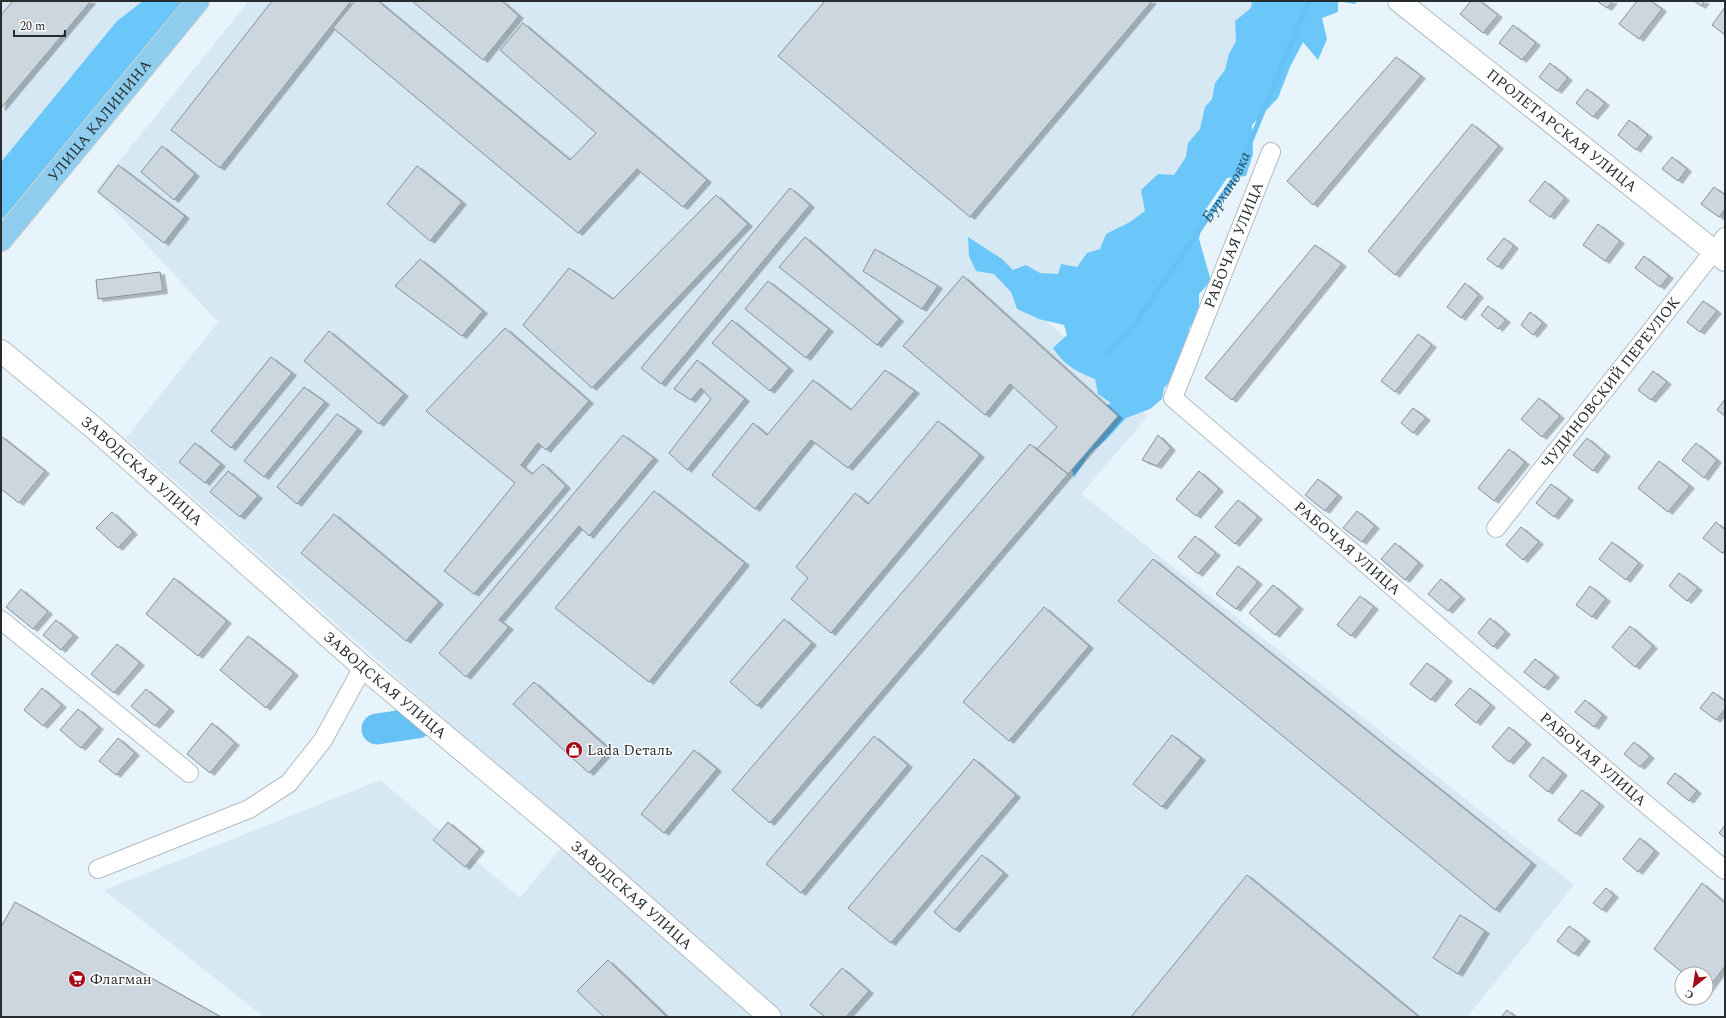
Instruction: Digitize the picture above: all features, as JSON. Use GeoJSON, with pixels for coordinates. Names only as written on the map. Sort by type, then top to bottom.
{"type":"FeatureCollection","features":[{"type":"Feature","properties":{"kind":"main road","name":"УЛИЦА КАЛИНИНА"},"geometry":{"type":"LineString","coordinates":[[1,240],[198,1]]}},
{"type":"Feature","properties":{"kind":"street","name":"ПРОЛЕТАРСКАЯ УЛИЦА"},"geometry":{"type":"LineString","coordinates":[[1399,1],[1721,250]]}},
{"type":"Feature","properties":{"kind":"street","name":"РАБОЧАЯ УЛИЦА"},"geometry":{"type":"LineString","coordinates":[[1271,152],[1173,398],[1636,796],[1725,870]]}},
{"type":"Feature","properties":{"kind":"street","name":"ЧУДИНОВСКИЙ ПЕРЕУЛОК"},"geometry":{"type":"LineString","coordinates":[[1496,528],[1721,250]]}},
{"type":"Feature","properties":{"kind":"street","name":"ЗАВОДСКАЯ УЛИЦА"},"geometry":{"type":"LineString","coordinates":[[1,351],[94,428],[363,667],[566,837],[770,1017]]}},
{"type":"Feature","properties":{"kind":"street"},"geometry":{"type":"LineString","coordinates":[[1,620],[189,773]]}},
{"type":"Feature","properties":{"kind":"street"},"geometry":{"type":"LineString","coordinates":[[98,869],[249,809],[289,783],[322,740],[363,667]]}},
{"type":"Feature","properties":{"kind":"shaded area"},"geometry":{"type":"Polygon","coordinates":[[[1,1],[192,1],[1,225],[1,1]]]}},
{"type":"Feature","properties":{"kind":"shaded area"},"geometry":{"type":"Polygon","coordinates":[[[143,1],[186,1],[14,216],[1,218],[1,162],[117,21],[143,1]]]}},
{"type":"Feature","properties":{"kind":"shaded area"},"geometry":{"type":"Polygon","coordinates":[[[249,1],[1270,1],[1204,177],[1045,319],[1148,416],[1081,494],[1574,885],[1467,1017],[264,1017],[104,890],[380,780],[520,898],[573,833],[126,438],[218,322],[96,190],[249,1]]]}},
{"type":"Feature","properties":{"kind":"shaded area"},"geometry":{"type":"Polygon","coordinates":[[[1252,1],[1338,1],[1338,12],[1322,18],[1327,39],[1318,60],[1303,42],[1290,67],[1278,98],[1252,125],[1253,154],[1246,176],[1227,178],[1206,209],[1199,239],[1211,281],[1199,294],[1199,315],[1189,328],[1189,345],[1175,376],[1164,388],[1162,399],[1150,409],[1126,418],[1106,440],[1090,453],[1074,478],[1067,449],[1092,414],[1111,403],[1098,394],[1095,379],[1071,367],[1057,354],[1053,348],[1067,335],[1064,325],[1039,319],[1017,309],[1011,292],[994,274],[976,271],[969,256],[968,237],[1002,259],[1013,270],[1026,265],[1040,273],[1058,274],[1061,264],[1077,267],[1087,253],[1100,249],[1106,234],[1130,222],[1145,211],[1141,190],[1158,174],[1174,175],[1186,157],[1188,143],[1200,129],[1205,107],[1212,99],[1215,83],[1225,70],[1229,54],[1236,41],[1235,21],[1251,8],[1252,1]]]}},
{"type":"Feature","properties":{"kind":"shaded area"},"geometry":{"type":"Polygon","coordinates":[[[1338,1],[1357,1],[1355,4],[1338,1]]]}},
{"type":"Feature","properties":{"kind":"building"},"geometry":{"type":"Polygon","coordinates":[[[13,1],[91,1],[1,108],[1,15],[13,1]]]}},
{"type":"Feature","properties":{"kind":"building"},"geometry":{"type":"Polygon","coordinates":[[[272,1],[351,1],[220,168],[171,130],[272,1]]]}},
{"type":"Feature","properties":{"kind":"building"},"geometry":{"type":"Polygon","coordinates":[[[355,1],[378,1],[570,160],[596,133],[500,50],[523,23],[707,180],[683,207],[637,169],[578,233],[333,28],[355,1]]]}},
{"type":"Feature","properties":{"kind":"building"},"geometry":{"type":"Polygon","coordinates":[[[412,1],[502,1],[519,16],[483,60],[412,1]]]}},
{"type":"Feature","properties":{"kind":"building"},"geometry":{"type":"Polygon","coordinates":[[[825,1],[1152,1],[970,217],[778,56],[825,1]]]}},
{"type":"Feature","properties":{"kind":"building"},"geometry":{"type":"Polygon","coordinates":[[[1471,1],[1480,1],[1498,15],[1483,33],[1460,14],[1471,1]]]}},
{"type":"Feature","properties":{"kind":"building"},"geometry":{"type":"Polygon","coordinates":[[[1597,1],[1613,1],[1607,8],[1597,1]]]}},
{"type":"Feature","properties":{"kind":"building"},"geometry":{"type":"Polygon","coordinates":[[[1637,1],[1651,1],[1662,9],[1639,39],[1619,24],[1637,1]]]}},
{"type":"Feature","properties":{"kind":"building"},"geometry":{"type":"Polygon","coordinates":[[[1694,1],[1705,1],[1701,6],[1694,1]]]}},
{"type":"Feature","properties":{"kind":"building"},"geometry":{"type":"Polygon","coordinates":[[[1725,7],[1725,35],[1712,25],[1725,7]]]}},
{"type":"Feature","properties":{"kind":"building"},"geometry":{"type":"Polygon","coordinates":[[[1513,25],[1536,43],[1522,60],[1499,43],[1513,25]]]}},
{"type":"Feature","properties":{"kind":"building"},"geometry":{"type":"Polygon","coordinates":[[[1396,57],[1421,76],[1313,205],[1287,181],[1396,57]]]}},
{"type":"Feature","properties":{"kind":"building"},"geometry":{"type":"Polygon","coordinates":[[[1550,63],[1568,78],[1557,91],[1539,77],[1550,63]]]}},
{"type":"Feature","properties":{"kind":"building"},"geometry":{"type":"Polygon","coordinates":[[[1587,89],[1605,103],[1593,117],[1576,103],[1587,89]]]}},
{"type":"Feature","properties":{"kind":"building"},"geometry":{"type":"Polygon","coordinates":[[[1629,120],[1648,135],[1636,150],[1618,135],[1629,120]]]}},
{"type":"Feature","properties":{"kind":"building"},"geometry":{"type":"Polygon","coordinates":[[[1472,124],[1499,146],[1395,275],[1368,251],[1472,124]]]}},
{"type":"Feature","properties":{"kind":"building"},"geometry":{"type":"Polygon","coordinates":[[[162,146],[195,174],[174,200],[141,172],[162,146]]]}},
{"type":"Feature","properties":{"kind":"building"},"geometry":{"type":"Polygon","coordinates":[[[1672,157],[1687,169],[1678,181],[1662,169],[1672,157]]]}},
{"type":"Feature","properties":{"kind":"building"},"geometry":{"type":"Polygon","coordinates":[[[118,165],[185,216],[164,243],[98,192],[118,165]]]}},
{"type":"Feature","properties":{"kind":"building"},"geometry":{"type":"Polygon","coordinates":[[[417,166],[462,202],[430,241],[387,204],[417,166]]]}},
{"type":"Feature","properties":{"kind":"building"},"geometry":{"type":"Polygon","coordinates":[[[1545,181],[1565,198],[1550,217],[1529,201],[1545,181]]]}},
{"type":"Feature","properties":{"kind":"building"},"geometry":{"type":"Polygon","coordinates":[[[1714,187],[1725,195],[1725,209],[1719,217],[1701,204],[1714,187]]]}},
{"type":"Feature","properties":{"kind":"building"},"geometry":{"type":"Polygon","coordinates":[[[790,188],[810,205],[661,384],[641,368],[790,188]]]}},
{"type":"Feature","properties":{"kind":"building"},"geometry":{"type":"Polygon","coordinates":[[[716,195],[748,224],[592,388],[523,325],[569,268],[613,299],[716,195]]]}},
{"type":"Feature","properties":{"kind":"building"},"geometry":{"type":"Polygon","coordinates":[[[1598,224],[1620,241],[1605,261],[1583,245],[1598,224]]]}},
{"type":"Feature","properties":{"kind":"building"},"geometry":{"type":"Polygon","coordinates":[[[805,237],[899,319],[877,345],[779,267],[805,237]]]}},
{"type":"Feature","properties":{"kind":"building"},"geometry":{"type":"Polygon","coordinates":[[[1504,238],[1514,246],[1498,267],[1487,259],[1504,238]]]}},
{"type":"Feature","properties":{"kind":"building"},"geometry":{"type":"Polygon","coordinates":[[[1315,245],[1342,264],[1232,400],[1205,378],[1315,245]]]}},
{"type":"Feature","properties":{"kind":"building"},"geometry":{"type":"Polygon","coordinates":[[[875,249],[938,286],[922,309],[863,271],[875,249]]]}},
{"type":"Feature","properties":{"kind":"building"},"geometry":{"type":"Polygon","coordinates":[[[1644,256],[1669,276],[1660,287],[1635,268],[1644,256]]]}},
{"type":"Feature","properties":{"kind":"building"},"geometry":{"type":"Polygon","coordinates":[[[420,259],[483,311],[462,336],[395,286],[420,259]]]}},
{"type":"Feature","properties":{"kind":"building"},"geometry":{"type":"Polygon","coordinates":[[[160,272],[163,291],[98,299],[96,280],[160,272]]]}},
{"type":"Feature","properties":{"kind":"building"},"geometry":{"type":"Polygon","coordinates":[[[963,276],[1118,416],[1068,474],[1037,449],[1057,427],[1010,384],[985,415],[903,346],[963,276]]]}},
{"type":"Feature","properties":{"kind":"building"},"geometry":{"type":"Polygon","coordinates":[[[768,281],[829,329],[806,358],[745,309],[768,281]]]}},
{"type":"Feature","properties":{"kind":"building"},"geometry":{"type":"Polygon","coordinates":[[[1465,283],[1479,295],[1461,318],[1447,307],[1465,283]]]}},
{"type":"Feature","properties":{"kind":"building"},"geometry":{"type":"Polygon","coordinates":[[[1703,301],[1717,311],[1700,332],[1687,322],[1703,301]]]}},
{"type":"Feature","properties":{"kind":"building"},"geometry":{"type":"Polygon","coordinates":[[[1488,306],[1506,320],[1498,329],[1481,315],[1488,306]]]}},
{"type":"Feature","properties":{"kind":"building"},"geometry":{"type":"Polygon","coordinates":[[[1530,312],[1543,323],[1533,335],[1521,325],[1530,312]]]}},
{"type":"Feature","properties":{"kind":"building"},"geometry":{"type":"Polygon","coordinates":[[[732,320],[789,368],[770,391],[712,343],[732,320]]]}},
{"type":"Feature","properties":{"kind":"building"},"geometry":{"type":"Polygon","coordinates":[[[505,328],[589,401],[546,450],[538,443],[521,465],[532,474],[543,464],[566,486],[474,594],[444,571],[515,483],[426,411],[505,328]]]}},
{"type":"Feature","properties":{"kind":"building"},"geometry":{"type":"Polygon","coordinates":[[[329,331],[404,394],[379,424],[304,361],[329,331]]]}},
{"type":"Feature","properties":{"kind":"building"},"geometry":{"type":"Polygon","coordinates":[[[1418,334],[1432,345],[1395,392],[1381,381],[1418,334]]]}},
{"type":"Feature","properties":{"kind":"building"},"geometry":{"type":"Polygon","coordinates":[[[271,357],[292,373],[231,448],[211,431],[271,357]]]}},
{"type":"Feature","properties":{"kind":"building"},"geometry":{"type":"Polygon","coordinates":[[[697,360],[745,399],[687,470],[669,453],[711,399],[701,388],[691,400],[674,389],[697,360]]]}},
{"type":"Feature","properties":{"kind":"building"},"geometry":{"type":"Polygon","coordinates":[[[885,370],[915,391],[848,468],[811,440],[755,509],[712,475],[753,423],[767,435],[813,380],[851,410],[885,370]]]}},
{"type":"Feature","properties":{"kind":"building"},"geometry":{"type":"Polygon","coordinates":[[[1653,371],[1667,382],[1651,400],[1638,390],[1653,371]]]}},
{"type":"Feature","properties":{"kind":"building"},"geometry":{"type":"Polygon","coordinates":[[[304,387],[325,402],[264,477],[244,461],[304,387]]]}},
{"type":"Feature","properties":{"kind":"building"},"geometry":{"type":"Polygon","coordinates":[[[1539,398],[1560,416],[1542,437],[1521,419],[1539,398]]]}},
{"type":"Feature","properties":{"kind":"building"},"geometry":{"type":"Polygon","coordinates":[[[1725,399],[1725,416],[1717,410],[1725,399]]]}},
{"type":"Feature","properties":{"kind":"building"},"geometry":{"type":"Polygon","coordinates":[[[1413,408],[1426,418],[1413,433],[1401,423],[1413,408]]]}},
{"type":"Feature","properties":{"kind":"building"},"geometry":{"type":"Polygon","coordinates":[[[337,414],[358,429],[297,504],[277,487],[337,414]]]}},
{"type":"Feature","properties":{"kind":"building"},"geometry":{"type":"Polygon","coordinates":[[[938,421],[980,455],[831,633],[791,599],[808,578],[796,567],[855,493],[868,504],[938,421]]]}},
{"type":"Feature","properties":{"kind":"building"},"geometry":{"type":"Polygon","coordinates":[[[623,435],[654,458],[589,536],[579,526],[499,620],[509,627],[466,677],[439,653],[623,435]]]}},
{"type":"Feature","properties":{"kind":"building"},"geometry":{"type":"Polygon","coordinates":[[[1158,435],[1171,448],[1157,466],[1142,460],[1158,435]]]}},
{"type":"Feature","properties":{"kind":"building"},"geometry":{"type":"Polygon","coordinates":[[[1,436],[45,471],[19,503],[1,489],[1,436]]]}},
{"type":"Feature","properties":{"kind":"building"},"geometry":{"type":"Polygon","coordinates":[[[1587,438],[1606,454],[1593,471],[1573,455],[1587,438]]]}},
{"type":"Feature","properties":{"kind":"building"},"geometry":{"type":"Polygon","coordinates":[[[195,443],[221,464],[205,483],[179,462],[195,443]]]}},
{"type":"Feature","properties":{"kind":"building"},"geometry":{"type":"Polygon","coordinates":[[[1696,443],[1717,460],[1704,478],[1682,460],[1696,443]]]}},
{"type":"Feature","properties":{"kind":"building"},"geometry":{"type":"Polygon","coordinates":[[[1030,444],[1068,474],[770,823],[732,790],[1030,444]]]}},
{"type":"Feature","properties":{"kind":"building"},"geometry":{"type":"Polygon","coordinates":[[[1509,449],[1525,462],[1494,501],[1478,488],[1509,449]]]}},
{"type":"Feature","properties":{"kind":"building"},"geometry":{"type":"Polygon","coordinates":[[[1659,461],[1690,486],[1668,512],[1638,488],[1659,461]]]}},
{"type":"Feature","properties":{"kind":"building"},"geometry":{"type":"Polygon","coordinates":[[[228,471],[258,496],[240,517],[210,492],[228,471]]]}},
{"type":"Feature","properties":{"kind":"building"},"geometry":{"type":"Polygon","coordinates":[[[1199,471],[1219,489],[1196,516],[1176,499],[1199,471]]]}},
{"type":"Feature","properties":{"kind":"building"},"geometry":{"type":"Polygon","coordinates":[[[1318,479],[1338,495],[1325,511],[1305,495],[1318,479]]]}},
{"type":"Feature","properties":{"kind":"building"},"geometry":{"type":"Polygon","coordinates":[[[1551,484],[1569,498],[1554,517],[1536,503],[1551,484]]]}},
{"type":"Feature","properties":{"kind":"building"},"geometry":{"type":"Polygon","coordinates":[[[654,491],[745,563],[649,682],[555,608],[654,491]]]}},
{"type":"Feature","properties":{"kind":"building"},"geometry":{"type":"Polygon","coordinates":[[[1238,500],[1258,517],[1235,544],[1215,527],[1238,500]]]}},
{"type":"Feature","properties":{"kind":"building"},"geometry":{"type":"Polygon","coordinates":[[[1357,511],[1375,526],[1362,542],[1343,528],[1357,511]]]}},
{"type":"Feature","properties":{"kind":"building"},"geometry":{"type":"Polygon","coordinates":[[[112,512],[133,532],[118,548],[96,528],[112,512]]]}},
{"type":"Feature","properties":{"kind":"building"},"geometry":{"type":"Polygon","coordinates":[[[334,514],[439,602],[406,641],[301,553],[334,514]]]}},
{"type":"Feature","properties":{"kind":"building"},"geometry":{"type":"Polygon","coordinates":[[[1716,522],[1725,530],[1725,550],[1722,553],[1703,538],[1716,522]]]}},
{"type":"Feature","properties":{"kind":"building"},"geometry":{"type":"Polygon","coordinates":[[[1521,527],[1539,542],[1523,560],[1506,545],[1521,527]]]}},
{"type":"Feature","properties":{"kind":"building"},"geometry":{"type":"Polygon","coordinates":[[[1195,536],[1216,553],[1198,574],[1178,557],[1195,536]]]}},
{"type":"Feature","properties":{"kind":"building"},"geometry":{"type":"Polygon","coordinates":[[[1612,542],[1639,563],[1626,580],[1599,559],[1612,542]]]}},
{"type":"Feature","properties":{"kind":"building"},"geometry":{"type":"Polygon","coordinates":[[[1395,543],[1419,563],[1405,580],[1381,559],[1395,543]]]}},
{"type":"Feature","properties":{"kind":"building"},"geometry":{"type":"Polygon","coordinates":[[[1153,559],[1532,863],[1495,910],[1118,601],[1153,559]]]}},
{"type":"Feature","properties":{"kind":"building"},"geometry":{"type":"Polygon","coordinates":[[[1238,566],[1258,582],[1236,609],[1216,594],[1238,566]]]}},
{"type":"Feature","properties":{"kind":"building"},"geometry":{"type":"Polygon","coordinates":[[[1679,573],[1698,588],[1687,601],[1669,586],[1679,573]]]}},
{"type":"Feature","properties":{"kind":"building"},"geometry":{"type":"Polygon","coordinates":[[[174,578],[227,621],[198,656],[146,614],[174,578]]]}},
{"type":"Feature","properties":{"kind":"building"},"geometry":{"type":"Polygon","coordinates":[[[1441,579],[1461,597],[1448,611],[1428,594],[1441,579]]]}},
{"type":"Feature","properties":{"kind":"building"},"geometry":{"type":"Polygon","coordinates":[[[1273,585],[1299,607],[1275,635],[1249,613],[1273,585]]]}},
{"type":"Feature","properties":{"kind":"building"},"geometry":{"type":"Polygon","coordinates":[[[1590,586],[1606,599],[1592,617],[1576,605],[1590,586]]]}},
{"type":"Feature","properties":{"kind":"building"},"geometry":{"type":"Polygon","coordinates":[[[21,589],[48,612],[33,629],[6,607],[21,589]]]}},
{"type":"Feature","properties":{"kind":"building"},"geometry":{"type":"Polygon","coordinates":[[[1360,596],[1374,607],[1351,636],[1337,625],[1360,596]]]}},
{"type":"Feature","properties":{"kind":"building"},"geometry":{"type":"Polygon","coordinates":[[[1044,607],[1089,646],[1009,741],[963,702],[1044,607]]]}},
{"type":"Feature","properties":{"kind":"building"},"geometry":{"type":"Polygon","coordinates":[[[1490,618],[1506,632],[1493,647],[1478,633],[1490,618]]]}},
{"type":"Feature","properties":{"kind":"building"},"geometry":{"type":"Polygon","coordinates":[[[784,619],[812,643],[757,706],[730,682],[784,619]]]}},
{"type":"Feature","properties":{"kind":"building"},"geometry":{"type":"Polygon","coordinates":[[[56,620],[74,635],[61,650],[43,635],[56,620]]]}},
{"type":"Feature","properties":{"kind":"building"},"geometry":{"type":"Polygon","coordinates":[[[1630,626],[1653,646],[1635,667],[1612,647],[1630,626]]]}},
{"type":"Feature","properties":{"kind":"building"},"geometry":{"type":"Polygon","coordinates":[[[248,636],[294,673],[266,708],[220,670],[248,636]]]}},
{"type":"Feature","properties":{"kind":"building"},"geometry":{"type":"Polygon","coordinates":[[[117,644],[140,663],[114,693],[91,674],[117,644]]]}},
{"type":"Feature","properties":{"kind":"building"},"geometry":{"type":"Polygon","coordinates":[[[1535,659],[1555,675],[1544,688],[1524,672],[1535,659]]]}},
{"type":"Feature","properties":{"kind":"building"},"geometry":{"type":"Polygon","coordinates":[[[1427,663],[1448,679],[1431,700],[1410,684],[1427,663]]]}},
{"type":"Feature","properties":{"kind":"building"},"geometry":{"type":"Polygon","coordinates":[[[534,682],[610,750],[589,773],[513,704],[534,682]]]}},
{"type":"Feature","properties":{"kind":"building"},"geometry":{"type":"Polygon","coordinates":[[[42,688],[62,705],[43,726],[24,710],[42,688]]]}},
{"type":"Feature","properties":{"kind":"building"},"geometry":{"type":"Polygon","coordinates":[[[1470,688],[1491,705],[1476,723],[1455,705],[1470,688]]]}},
{"type":"Feature","properties":{"kind":"building"},"geometry":{"type":"Polygon","coordinates":[[[146,689],[170,709],[155,726],[131,706],[146,689]]]}},
{"type":"Feature","properties":{"kind":"building"},"geometry":{"type":"Polygon","coordinates":[[[1713,692],[1725,701],[1725,709],[1716,720],[1700,708],[1713,692]]]}},
{"type":"Feature","properties":{"kind":"building"},"geometry":{"type":"Polygon","coordinates":[[[1585,700],[1603,715],[1594,727],[1575,712],[1585,700]]]}},
{"type":"Feature","properties":{"kind":"building"},"geometry":{"type":"Polygon","coordinates":[[[78,709],[99,727],[81,748],[60,730],[78,709]]]}},
{"type":"Feature","properties":{"kind":"building"},"geometry":{"type":"Polygon","coordinates":[[[212,723],[235,743],[210,773],[187,754],[212,723]]]}},
{"type":"Feature","properties":{"kind":"building"},"geometry":{"type":"Polygon","coordinates":[[[1509,727],[1527,742],[1509,762],[1492,747],[1509,727]]]}},
{"type":"Feature","properties":{"kind":"building"},"geometry":{"type":"Polygon","coordinates":[[[1172,735],[1201,758],[1162,807],[1133,784],[1172,735]]]}},
{"type":"Feature","properties":{"kind":"building"},"geometry":{"type":"Polygon","coordinates":[[[874,736],[908,765],[801,893],[766,864],[874,736]]]}},
{"type":"Feature","properties":{"kind":"building"},"geometry":{"type":"Polygon","coordinates":[[[118,738],[135,753],[116,775],[99,761],[118,738]]]}},
{"type":"Feature","properties":{"kind":"building"},"geometry":{"type":"Polygon","coordinates":[[[1634,742],[1650,756],[1640,767],[1624,754],[1634,742]]]}},
{"type":"Feature","properties":{"kind":"building"},"geometry":{"type":"Polygon","coordinates":[[[694,750],[717,769],[664,833],[641,814],[694,750]]]}},
{"type":"Feature","properties":{"kind":"building"},"geometry":{"type":"Polygon","coordinates":[[[1543,757],[1563,773],[1548,792],[1529,776],[1543,757]]]}},
{"type":"Feature","properties":{"kind":"building"},"geometry":{"type":"Polygon","coordinates":[[[974,759],[1016,795],[891,943],[848,908],[974,759]]]}},
{"type":"Feature","properties":{"kind":"building"},"geometry":{"type":"Polygon","coordinates":[[[1675,773],[1697,791],[1689,801],[1667,783],[1675,773]]]}},
{"type":"Feature","properties":{"kind":"building"},"geometry":{"type":"Polygon","coordinates":[[[1582,790],[1600,804],[1576,834],[1558,820],[1582,790]]]}},
{"type":"Feature","properties":{"kind":"building"},"geometry":{"type":"Polygon","coordinates":[[[448,822],[480,849],[465,867],[433,840],[448,822]]]}},
{"type":"Feature","properties":{"kind":"building"},"geometry":{"type":"Polygon","coordinates":[[[1725,825],[1725,838],[1719,833],[1725,825]]]}},
{"type":"Feature","properties":{"kind":"building"},"geometry":{"type":"Polygon","coordinates":[[[1640,838],[1655,851],[1638,872],[1623,859],[1640,838]]]}},
{"type":"Feature","properties":{"kind":"building"},"geometry":{"type":"Polygon","coordinates":[[[982,855],[1004,873],[955,930],[934,912],[982,855]]]}},
{"type":"Feature","properties":{"kind":"building"},"geometry":{"type":"Polygon","coordinates":[[[1247,875],[1419,1017],[1131,1017],[1247,875]]]}},
{"type":"Feature","properties":{"kind":"building"},"geometry":{"type":"Polygon","coordinates":[[[1702,883],[1725,903],[1725,966],[1714,981],[1714,966],[1674,966],[1654,949],[1702,883]]]}},
{"type":"Feature","properties":{"kind":"building"},"geometry":{"type":"Polygon","coordinates":[[[1606,888],[1614,895],[1602,910],[1593,903],[1606,888]]]}},
{"type":"Feature","properties":{"kind":"building","name":"Флагман"},"geometry":{"type":"Polygon","coordinates":[[[15,902],[221,1017],[1,1017],[1,927],[15,902]]]}},
{"type":"Feature","properties":{"kind":"building"},"geometry":{"type":"Polygon","coordinates":[[[1460,915],[1485,931],[1458,974],[1433,958],[1460,915]]]}},
{"type":"Feature","properties":{"kind":"building"},"geometry":{"type":"Polygon","coordinates":[[[1569,926],[1586,939],[1574,954],[1557,941],[1569,926]]]}},
{"type":"Feature","properties":{"kind":"building"},"geometry":{"type":"Polygon","coordinates":[[[608,960],[667,1017],[604,1017],[577,991],[608,960]]]}},
{"type":"Feature","properties":{"kind":"building"},"geometry":{"type":"Polygon","coordinates":[[[842,968],[869,991],[846,1017],[825,1017],[810,1005],[842,968]]]}},
{"type":"Feature","properties":{"kind":"building"},"geometry":{"type":"Polygon","coordinates":[[[1507,1010],[1516,1017],[1501,1017],[1507,1010]]]}},
{"type":"Feature","properties":{"kind":"waterway","name":"Бурхановка"},"geometry":{"type":"LineString","coordinates":[[1108,352],[1131,330],[1236,176],[1309,1]]}},
{"type":"Feature","properties":{"kind":"waterway","name":"Бурхановка"},"geometry":{"type":"LineString","coordinates":[[377,729],[417,723]]}},
{"type":"Feature","properties":{"kind":"place","name":"Lada Dеталь"},"geometry":{"type":"Point","coordinates":[574,750]}},
{"type":"Feature","properties":{"kind":"place","name":"Флагман"},"geometry":{"type":"Point","coordinates":[77,979]}}]}
